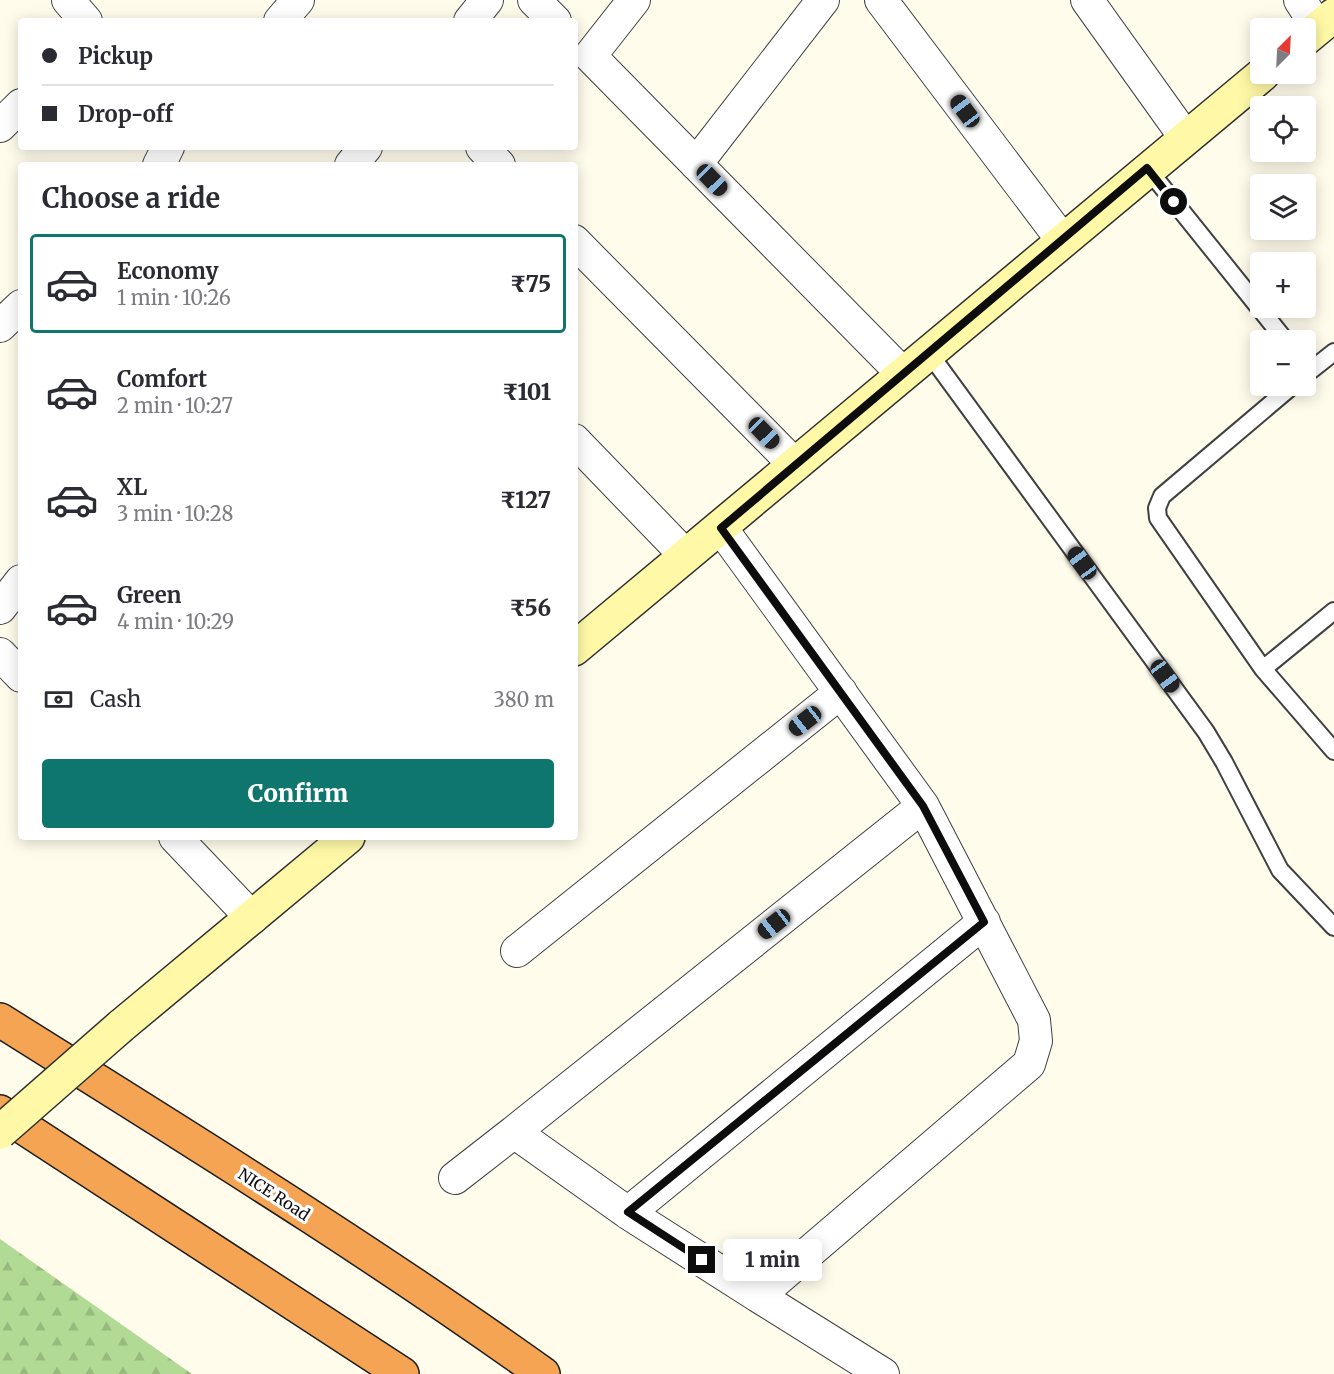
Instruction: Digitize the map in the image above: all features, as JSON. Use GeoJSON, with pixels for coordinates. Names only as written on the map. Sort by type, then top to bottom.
{"type":"FeatureCollection","features":[{"type":"Feature","properties":{"kind":"highway","name":"NICE Road"},"geometry":{"type":"LineString","coordinates":[[0,1020],[226,1162],[477,1327],[543,1374]]}},
{"type":"Feature","properties":{"kind":"highway"},"geometry":{"type":"LineString","coordinates":[[0,1112],[402,1374]]}},
{"type":"Feature","properties":{"kind":"street"},"geometry":{"type":"LineString","coordinates":[[68,0],[83,18]]}},
{"type":"Feature","properties":{"kind":"street"},"geometry":{"type":"LineString","coordinates":[[282,18],[298,0]]}},
{"type":"Feature","properties":{"kind":"street"},"geometry":{"type":"LineString","coordinates":[[472,18],[487,0]]}},
{"type":"Feature","properties":{"kind":"street"},"geometry":{"type":"LineString","coordinates":[[534,0],[552,18]]}},
{"type":"Feature","properties":{"kind":"street"},"geometry":{"type":"LineString","coordinates":[[634,0],[582,48],[903,374]]}},
{"type":"Feature","properties":{"kind":"street"},"geometry":{"type":"LineString","coordinates":[[696,164],[823,0]]}},
{"type":"Feature","properties":{"kind":"street"},"geometry":{"type":"LineString","coordinates":[[881,0],[1063,241]]}},
{"type":"Feature","properties":{"kind":"street"},"geometry":{"type":"LineString","coordinates":[[1087,0],[1185,137]]}},
{"type":"Feature","properties":{"kind":"street"},"geometry":{"type":"LineString","coordinates":[[1300,0],[1319,27]]}},
{"type":"Feature","properties":{"kind":"street"},"geometry":{"type":"LineString","coordinates":[[578,645],[721,528],[1147,168],[1251,84]]}},
{"type":"Feature","properties":{"kind":"street"},"geometry":{"type":"LineString","coordinates":[[0,126],[18,108]]}},
{"type":"Feature","properties":{"kind":"street"},"geometry":{"type":"LineString","coordinates":[[354,162],[364,150]]}},
{"type":"Feature","properties":{"kind":"street"},"geometry":{"type":"LineString","coordinates":[[485,150],[496,162]]}},
{"type":"Feature","properties":{"kind":"street"},"geometry":{"type":"LineString","coordinates":[[578,245],[795,465]]}},
{"type":"Feature","properties":{"kind":"street"},"geometry":{"type":"LineString","coordinates":[[0,326],[18,309]]}},
{"type":"Feature","properties":{"kind":"street"},"geometry":{"type":"LineString","coordinates":[[578,444],[686,555]]}},
{"type":"Feature","properties":{"kind":"street"},"geometry":{"type":"LineString","coordinates":[[721,528],[923,806],[1034,1020],[1036,1041],[1029,1064],[758,1296]]}},
{"type":"Feature","properties":{"kind":"street"},"geometry":{"type":"LineString","coordinates":[[0,608],[18,585]]}},
{"type":"Feature","properties":{"kind":"street"},"geometry":{"type":"LineString","coordinates":[[0,654],[18,673]]}},
{"type":"Feature","properties":{"kind":"street"},"geometry":{"type":"LineString","coordinates":[[517,951],[841,693]]}},
{"type":"Feature","properties":{"kind":"street"},"geometry":{"type":"LineString","coordinates":[[455,1178],[923,806]]}},
{"type":"Feature","properties":{"kind":"street"},"geometry":{"type":"LineString","coordinates":[[178,840],[252,918]]}},
{"type":"Feature","properties":{"kind":"street"},"geometry":{"type":"LineString","coordinates":[[0,1132],[121,1026],[344,840]]}},
{"type":"Feature","properties":{"kind":"street"},"geometry":{"type":"LineString","coordinates":[[628,1212],[984,922]]}},
{"type":"Feature","properties":{"kind":"street"},"geometry":{"type":"LineString","coordinates":[[514,1131],[628,1212],[882,1374]]}},
{"type":"Feature","properties":{"kind":"lane"},"geometry":{"type":"LineString","coordinates":[[1147,168],[1277,330]]}},
{"type":"Feature","properties":{"kind":"lane"},"geometry":{"type":"LineString","coordinates":[[1316,364],[1334,352]]}},
{"type":"Feature","properties":{"kind":"lane"},"geometry":{"type":"LineString","coordinates":[[929,353],[1206,732],[1280,870],[1334,927]]}},
{"type":"Feature","properties":{"kind":"lane"},"geometry":{"type":"LineString","coordinates":[[1280,396],[1162,496],[1157,508],[1158,518],[1263,669],[1334,751]]}},
{"type":"Feature","properties":{"kind":"lane"},"geometry":{"type":"LineString","coordinates":[[1263,669],[1334,611]]}},
{"type":"Feature","properties":{"kind":"green space"},"geometry":{"type":"Polygon","coordinates":[[[0,1239],[192,1374],[0,1374],[0,1239]]]}},
{"type":"Feature","properties":{"kind":"route"},"geometry":{"type":"LineString","coordinates":[[702,1260],[628,1212],[984,922],[923,806],[721,528],[1147,168],[1174,202]]}}]}
